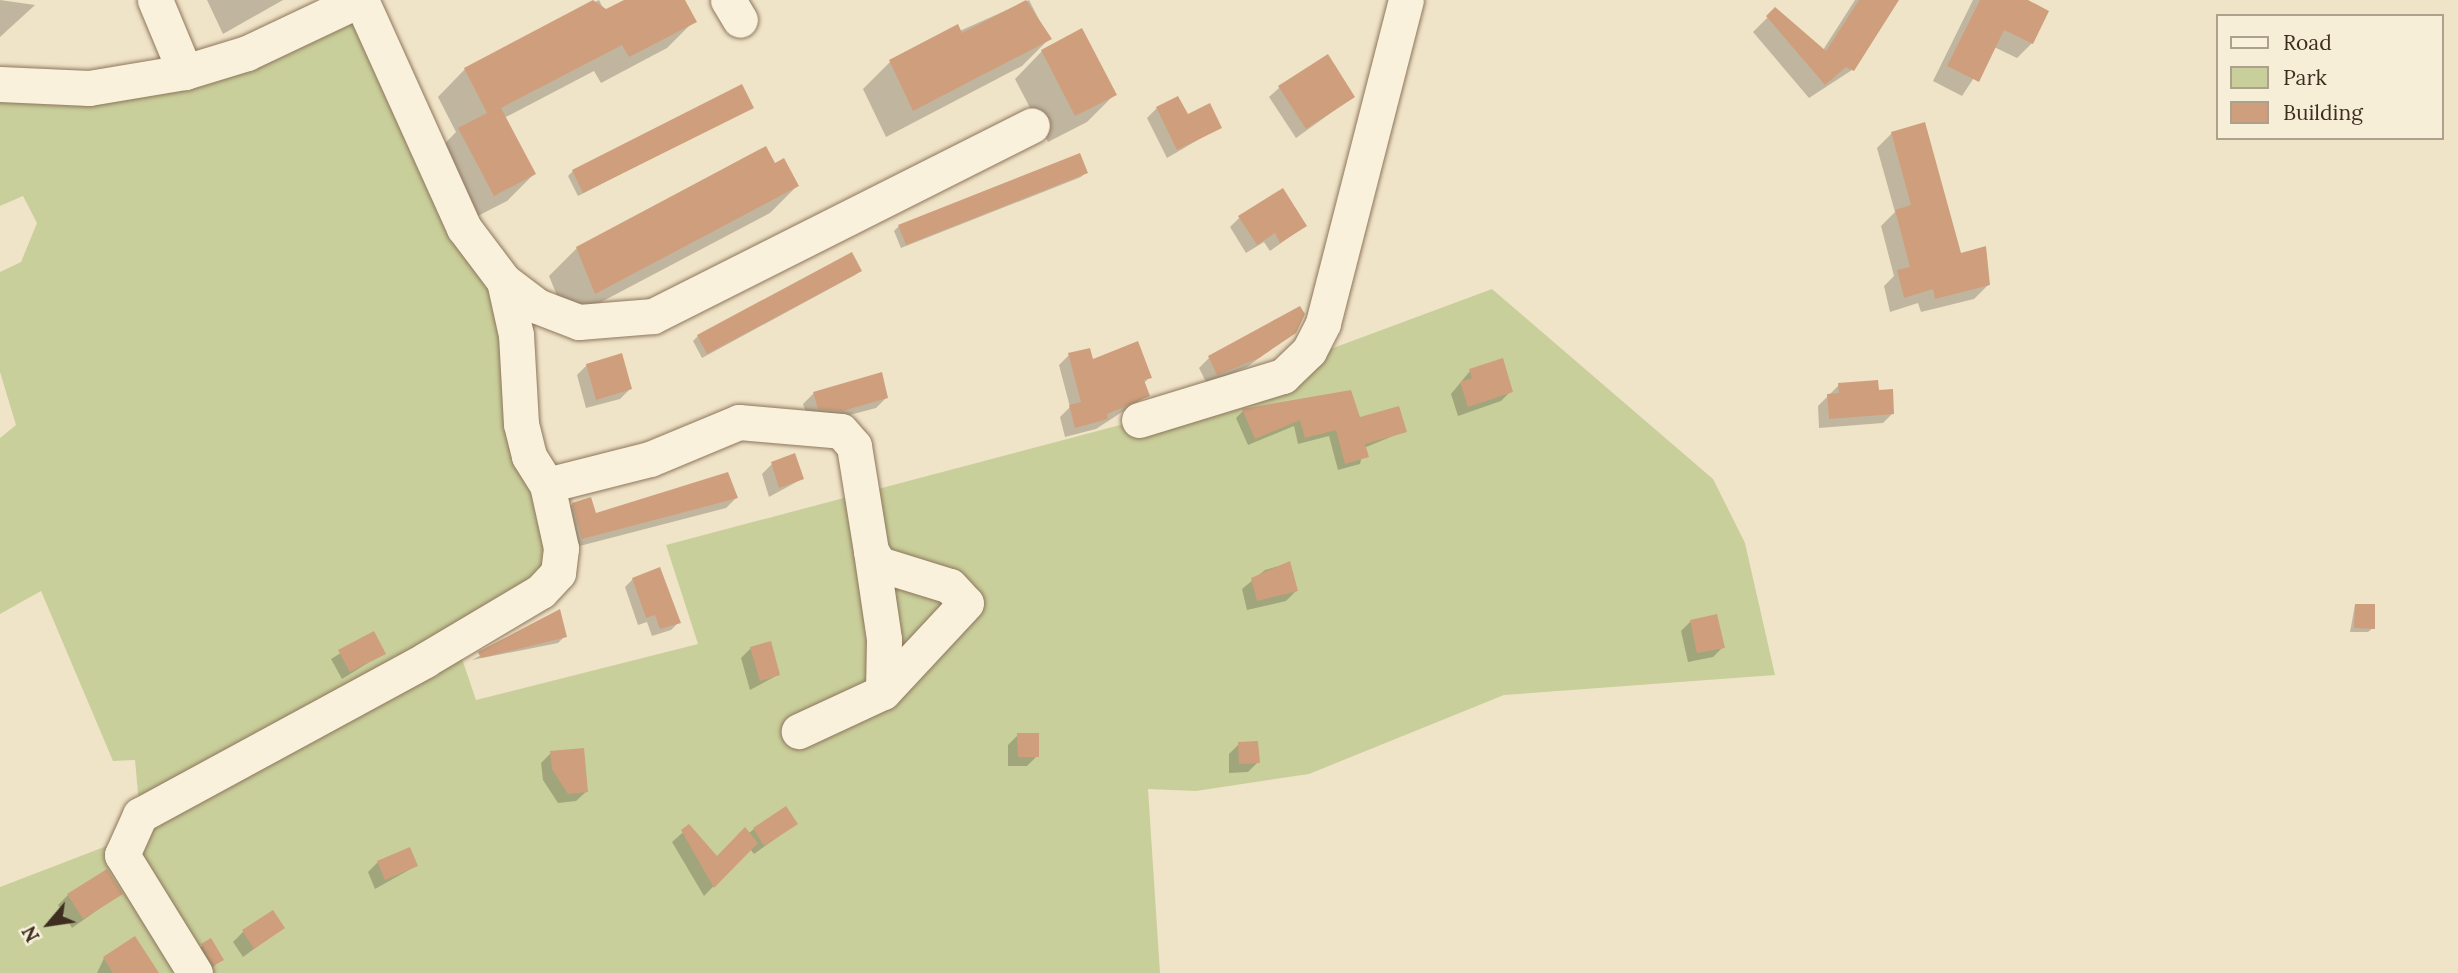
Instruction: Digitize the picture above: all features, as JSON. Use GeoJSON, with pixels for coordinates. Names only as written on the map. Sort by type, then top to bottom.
{"type":"FeatureCollection","features":[{"type":"Feature","properties":{"kind":"street"},"geometry":{"type":"LineString","coordinates":[[155,0],[184,72]]}},
{"type":"Feature","properties":{"kind":"street"},"geometry":{"type":"LineString","coordinates":[[0,84],[89,88],[184,72],[247,53],[360,0],[464,228],[504,281],[537,306],[579,322],[653,316],[1032,125]]}},
{"type":"Feature","properties":{"kind":"street"},"geometry":{"type":"LineString","coordinates":[[1139,420],[1283,376],[1309,351],[1323,323],[1406,0]]}},
{"type":"Feature","properties":{"kind":"street"},"geometry":{"type":"LineString","coordinates":[[195,973],[122,855],[140,815],[264,752],[541,591],[558,573],[561,548],[547,485],[528,456],[521,424],[516,335],[504,281]]}},
{"type":"Feature","properties":{"kind":"street"},"geometry":{"type":"LineString","coordinates":[[547,485],[650,459],[739,422],[841,431],[854,446],[871,551],[884,639],[883,692]]}},
{"type":"Feature","properties":{"kind":"street"},"geometry":{"type":"LineString","coordinates":[[799,731],[883,692],[966,603],[950,586],[891,573],[871,551]]}},
{"type":"Feature","properties":{"kind":"green space"},"geometry":{"type":"Polygon","coordinates":[[[359,0],[504,281],[558,573],[456,641],[476,700],[698,644],[666,545],[1139,420],[1492,289],[1713,479],[1745,543],[1775,675],[1504,695],[1309,774],[1196,791],[1148,789],[1160,973],[0,973],[0,887],[125,839],[140,815],[135,760],[113,761],[41,591],[0,614],[0,438],[16,425],[0,372],[0,272],[21,262],[37,223],[23,196],[0,206],[0,97],[89,88],[359,0]]]}},
{"type":"Feature","properties":{"kind":"building"},"geometry":{"type":"Polygon","coordinates":[[[593,0],[606,9],[624,0],[685,0],[697,22],[629,57],[622,45],[501,108],[536,174],[494,196],[458,128],[487,113],[464,68],[593,0]]]}},
{"type":"Feature","properties":{"kind":"building"},"geometry":{"type":"Polygon","coordinates":[[[1026,0],[1052,39],[913,111],[889,60],[958,24],[962,33],[1026,0]]]}},
{"type":"Feature","properties":{"kind":"building"},"geometry":{"type":"Polygon","coordinates":[[[1859,0],[1899,0],[1854,71],[1846,67],[1825,85],[1766,16],[1775,7],[1826,51],[1859,0]]]}},
{"type":"Feature","properties":{"kind":"building"},"geometry":{"type":"Polygon","coordinates":[[[1980,0],[2028,0],[2049,11],[2033,44],[2004,30],[1979,82],[1947,66],[1980,0]]]}},
{"type":"Feature","properties":{"kind":"building"},"geometry":{"type":"Polygon","coordinates":[[[1082,28],[1117,95],[1075,116],[1041,50],[1082,28]]]}},
{"type":"Feature","properties":{"kind":"building"},"geometry":{"type":"Polygon","coordinates":[[[1328,54],[1355,97],[1306,129],[1278,86],[1328,54]]]}},
{"type":"Feature","properties":{"kind":"building"},"geometry":{"type":"Polygon","coordinates":[[[742,84],[754,108],[583,193],[572,170],[742,84]]]}},
{"type":"Feature","properties":{"kind":"building"},"geometry":{"type":"Polygon","coordinates":[[[1178,96],[1188,114],[1210,103],[1222,128],[1177,150],[1156,107],[1178,96]]]}},
{"type":"Feature","properties":{"kind":"building"},"geometry":{"type":"Polygon","coordinates":[[[1925,122],[1961,253],[1986,246],[1990,285],[1935,299],[1933,289],[1904,298],[1897,270],[1910,267],[1895,210],[1911,205],[1891,132],[1925,122]]]}},
{"type":"Feature","properties":{"kind":"building"},"geometry":{"type":"Polygon","coordinates":[[[766,146],[775,163],[784,158],[799,186],[595,294],[576,247],[766,146]]]}},
{"type":"Feature","properties":{"kind":"building"},"geometry":{"type":"Polygon","coordinates":[[[1080,153],[1088,173],[906,245],[898,225],[1080,153]]]}},
{"type":"Feature","properties":{"kind":"building"},"geometry":{"type":"Polygon","coordinates":[[[1283,188],[1307,226],[1280,243],[1275,233],[1257,245],[1238,216],[1283,188]]]}},
{"type":"Feature","properties":{"kind":"building"},"geometry":{"type":"Polygon","coordinates":[[[852,252],[862,271],[707,354],[697,335],[852,252]]]}},
{"type":"Feature","properties":{"kind":"building"},"geometry":{"type":"Polygon","coordinates":[[[1300,306],[1305,314],[1296,333],[1259,358],[1217,375],[1208,356],[1300,306]]]}},
{"type":"Feature","properties":{"kind":"building"},"geometry":{"type":"Polygon","coordinates":[[[1138,341],[1152,378],[1144,380],[1150,396],[1107,414],[1108,419],[1075,428],[1069,405],[1081,402],[1068,353],[1090,348],[1093,359],[1138,341]]]}},
{"type":"Feature","properties":{"kind":"building"},"geometry":{"type":"Polygon","coordinates":[[[622,353],[632,389],[596,400],[586,364],[622,353]]]}},
{"type":"Feature","properties":{"kind":"building"},"geometry":{"type":"Polygon","coordinates":[[[1503,358],[1513,392],[1468,407],[1460,382],[1472,378],[1469,369],[1503,358]]]}},
{"type":"Feature","properties":{"kind":"building"},"geometry":{"type":"Polygon","coordinates":[[[882,372],[888,398],[842,411],[818,409],[813,392],[882,372]]]}},
{"type":"Feature","properties":{"kind":"building"},"geometry":{"type":"Polygon","coordinates":[[[1878,380],[1879,390],[1893,389],[1894,414],[1829,419],[1827,394],[1839,393],[1838,383],[1878,380]]]}},
{"type":"Feature","properties":{"kind":"building"},"geometry":{"type":"Polygon","coordinates":[[[1351,390],[1360,417],[1399,406],[1407,432],[1365,444],[1369,457],[1345,464],[1336,430],[1305,438],[1300,420],[1255,439],[1242,409],[1351,390]]]}},
{"type":"Feature","properties":{"kind":"building"},"geometry":{"type":"Polygon","coordinates":[[[795,453],[804,479],[779,488],[771,462],[795,453]]]}},
{"type":"Feature","properties":{"kind":"building"},"geometry":{"type":"Polygon","coordinates":[[[728,472],[738,498],[582,539],[572,503],[591,497],[596,513],[728,472]]]}},
{"type":"Feature","properties":{"kind":"building"},"geometry":{"type":"Polygon","coordinates":[[[1290,561],[1298,591],[1257,601],[1251,578],[1290,561]]]}},
{"type":"Feature","properties":{"kind":"building"},"geometry":{"type":"Polygon","coordinates":[[[660,567],[681,623],[660,629],[655,615],[646,618],[632,578],[660,567]]]}},
{"type":"Feature","properties":{"kind":"building"},"geometry":{"type":"Polygon","coordinates":[[[2355,604],[2375,604],[2375,629],[2354,628],[2355,604]]]}},
{"type":"Feature","properties":{"kind":"building"},"geometry":{"type":"Polygon","coordinates":[[[560,609],[567,637],[481,658],[478,652],[560,609]]]}},
{"type":"Feature","properties":{"kind":"building"},"geometry":{"type":"Polygon","coordinates":[[[1717,614],[1725,648],[1697,653],[1690,620],[1717,614]]]}},
{"type":"Feature","properties":{"kind":"building"},"geometry":{"type":"Polygon","coordinates":[[[374,631],[386,654],[350,672],[338,650],[374,631]]]}},
{"type":"Feature","properties":{"kind":"building"},"geometry":{"type":"Polygon","coordinates":[[[771,641],[780,675],[760,681],[750,647],[771,641]]]}},
{"type":"Feature","properties":{"kind":"building"},"geometry":{"type":"Polygon","coordinates":[[[1017,733],[1039,733],[1039,757],[1018,757],[1017,733]]]}},
{"type":"Feature","properties":{"kind":"building"},"geometry":{"type":"Polygon","coordinates":[[[1258,741],[1260,763],[1239,764],[1238,742],[1258,741]]]}},
{"type":"Feature","properties":{"kind":"building"},"geometry":{"type":"Polygon","coordinates":[[[584,748],[588,792],[568,794],[552,769],[550,751],[584,748]]]}},
{"type":"Feature","properties":{"kind":"building"},"geometry":{"type":"Polygon","coordinates":[[[786,806],[798,824],[764,846],[753,828],[786,806]]]}},
{"type":"Feature","properties":{"kind":"building"},"geometry":{"type":"Polygon","coordinates":[[[689,824],[717,856],[745,827],[758,843],[714,888],[681,830],[689,824]]]}},
{"type":"Feature","properties":{"kind":"building"},"geometry":{"type":"Polygon","coordinates":[[[410,847],[418,866],[385,880],[377,861],[410,847]]]}},
{"type":"Feature","properties":{"kind":"building"},"geometry":{"type":"Polygon","coordinates":[[[107,869],[123,894],[83,919],[67,894],[107,869]]]}},
{"type":"Feature","properties":{"kind":"building"},"geometry":{"type":"Polygon","coordinates":[[[273,910],[285,928],[254,949],[242,930],[273,910]]]}},
{"type":"Feature","properties":{"kind":"building"},"geometry":{"type":"Polygon","coordinates":[[[135,936],[159,973],[113,973],[103,957],[135,936]]]}},
{"type":"Feature","properties":{"kind":"building"},"geometry":{"type":"Polygon","coordinates":[[[211,938],[224,960],[213,966],[201,944],[211,938]]]}}]}
